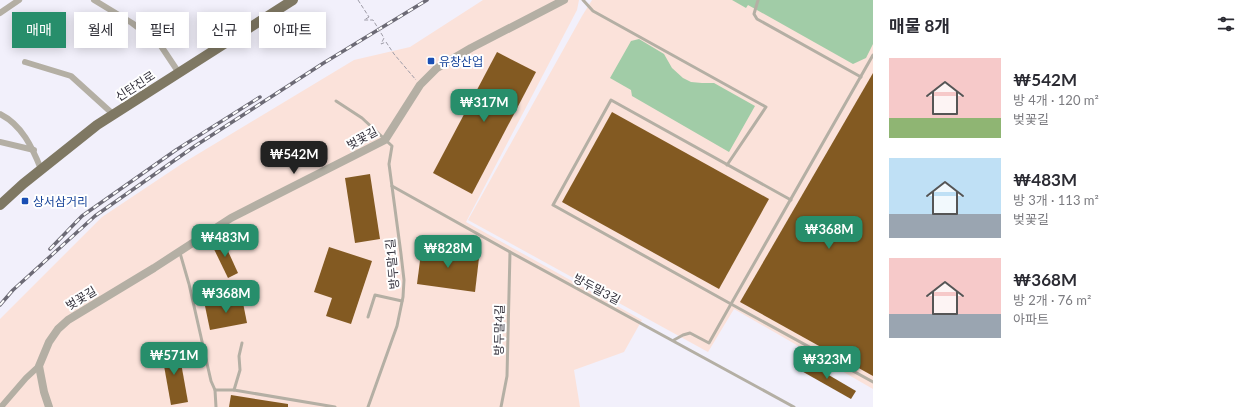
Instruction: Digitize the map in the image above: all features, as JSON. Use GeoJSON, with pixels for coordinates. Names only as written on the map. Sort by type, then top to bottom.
{"type":"FeatureCollection","features":[{"type":"Feature","properties":{"kind":"main road","name":"신탄진로"},"geometry":{"type":"LineString","coordinates":[[0,205],[22,184],[97,125],[293,0]]}},
{"type":"Feature","properties":{"kind":"street"},"geometry":{"type":"LineString","coordinates":[[0,13],[19,0]]}},
{"type":"Feature","properties":{"kind":"street"},"geometry":{"type":"LineString","coordinates":[[94,0],[132,23],[159,43],[179,73]]}},
{"type":"Feature","properties":{"kind":"street","name":"벚꽃길"},"geometry":{"type":"LineString","coordinates":[[39,366],[49,342],[58,329],[68,320],[231,218],[386,140],[420,85],[437,68],[471,48],[564,0]]}},
{"type":"Feature","properties":{"kind":"street"},"geometry":{"type":"LineString","coordinates":[[25,62],[71,76],[114,115]]}},
{"type":"Feature","properties":{"kind":"street"},"geometry":{"type":"LineString","coordinates":[[0,114],[17,126],[24,134],[34,150],[41,169]]}},
{"type":"Feature","properties":{"kind":"street"},"geometry":{"type":"LineString","coordinates":[[0,142],[34,150]]}},
{"type":"Feature","properties":{"kind":"street"},"geometry":{"type":"LineString","coordinates":[[1,407],[26,378],[39,366]]}},
{"type":"Feature","properties":{"kind":"street"},"geometry":{"type":"LineString","coordinates":[[39,366],[44,392],[49,407]]}},
{"type":"Feature","properties":{"kind":"lane"},"geometry":{"type":"LineString","coordinates":[[583,0],[593,11],[766,107],[727,164]]}},
{"type":"Feature","properties":{"kind":"lane"},"geometry":{"type":"LineString","coordinates":[[758,0],[754,14],[757,19],[861,77]]}},
{"type":"Feature","properties":{"kind":"lane"},"geometry":{"type":"LineString","coordinates":[[674,340],[690,333],[709,343],[873,55]]}},
{"type":"Feature","properties":{"kind":"lane"},"geometry":{"type":"LineString","coordinates":[[791,200],[611,100],[553,205],[873,382]]}},
{"type":"Feature","properties":{"kind":"lane"},"geometry":{"type":"LineString","coordinates":[[336,101],[362,118],[386,140]]}},
{"type":"Feature","properties":{"kind":"lane","name":"방두말1길"},"geometry":{"type":"LineString","coordinates":[[368,407],[397,326],[404,280],[389,164],[392,146],[386,140]]}},
{"type":"Feature","properties":{"kind":"lane","name":"방두말3길"},"geometry":{"type":"LineString","coordinates":[[392,186],[794,407]]}},
{"type":"Feature","properties":{"kind":"lane"},"geometry":{"type":"LineString","coordinates":[[180,251],[195,307],[211,381],[215,390],[216,405]]}},
{"type":"Feature","properties":{"kind":"lane","name":"방두말4길"},"geometry":{"type":"LineString","coordinates":[[501,407],[507,376],[510,252]]}},
{"type":"Feature","properties":{"kind":"lane"},"geometry":{"type":"LineString","coordinates":[[368,317],[375,295],[402,301]]}},
{"type":"Feature","properties":{"kind":"lane"},"geometry":{"type":"LineString","coordinates":[[234,390],[240,370],[239,356],[242,343]]}},
{"type":"Feature","properties":{"kind":"lane"},"geometry":{"type":"LineString","coordinates":[[215,390],[234,390],[335,407]]}},
{"type":"Feature","properties":{"kind":"path"},"geometry":{"type":"LineString","coordinates":[[358,0],[369,17],[364,20],[373,20],[384,38],[381,44],[386,42],[420,85]]}},
{"type":"Feature","properties":{"kind":"shaded area"},"geometry":{"type":"Polygon","coordinates":[[[483,0],[579,0],[577,10],[466,222],[642,320],[624,352],[574,370],[580,407],[0,407],[0,319],[102,217],[183,163],[354,60],[410,47],[483,0]]]}},
{"type":"Feature","properties":{"kind":"shaded area"},"geometry":{"type":"Polygon","coordinates":[[[592,0],[873,0],[873,389],[734,309],[708,352],[468,220],[592,0]]]}},
{"type":"Feature","properties":{"kind":"green space"},"geometry":{"type":"Polygon","coordinates":[[[732,0],[873,0],[873,44],[866,58],[853,64],[748,5],[746,8],[732,0]]]}},
{"type":"Feature","properties":{"kind":"green space"},"geometry":{"type":"Polygon","coordinates":[[[639,39],[664,54],[672,68],[683,78],[691,82],[714,83],[755,106],[729,152],[632,96],[631,90],[610,78],[631,41],[639,39]]]}},
{"type":"Feature","properties":{"kind":"building"},"geometry":{"type":"Polygon","coordinates":[[[497,52],[536,72],[472,194],[433,173],[497,52]]]}},
{"type":"Feature","properties":{"kind":"building"},"geometry":{"type":"Polygon","coordinates":[[[873,73],[873,376],[740,302],[873,73]]]}},
{"type":"Feature","properties":{"kind":"building"},"geometry":{"type":"Polygon","coordinates":[[[612,112],[769,199],[719,289],[562,202],[612,112]]]}},
{"type":"Feature","properties":{"kind":"building"},"geometry":{"type":"Polygon","coordinates":[[[370,174],[380,239],[355,243],[345,178],[370,174]]]}},
{"type":"Feature","properties":{"kind":"building"},"geometry":{"type":"Polygon","coordinates":[[[222,238],[238,273],[228,278],[211,243],[222,238]]]}},
{"type":"Feature","properties":{"kind":"building"},"geometry":{"type":"Polygon","coordinates":[[[422,245],[465,251],[479,258],[475,292],[417,284],[422,245]]]}},
{"type":"Feature","properties":{"kind":"building"},"geometry":{"type":"Polygon","coordinates":[[[329,247],[372,261],[351,324],[326,316],[332,298],[314,292],[329,247]]]}},
{"type":"Feature","properties":{"kind":"building"},"geometry":{"type":"Polygon","coordinates":[[[242,298],[247,323],[210,330],[205,306],[242,298]]]}},
{"type":"Feature","properties":{"kind":"building"},"geometry":{"type":"Polygon","coordinates":[[[178,346],[188,402],[171,405],[161,349],[178,346]]]}},
{"type":"Feature","properties":{"kind":"building"},"geometry":{"type":"Polygon","coordinates":[[[803,360],[856,391],[851,399],[798,369],[803,360]]]}},
{"type":"Feature","properties":{"kind":"building"},"geometry":{"type":"Polygon","coordinates":[[[231,395],[288,404],[288,407],[229,407],[231,395]]]}},
{"type":"Feature","properties":{"kind":"railway"},"geometry":{"type":"LineString","coordinates":[[0,305],[13,290],[95,216],[195,146],[322,64],[427,0]]}},
{"type":"Feature","properties":{"kind":"railway"},"geometry":{"type":"LineString","coordinates":[[50,249],[82,216],[176,150],[260,97]]}},
{"type":"Feature","properties":{"kind":"place","name":"유창산업"},"geometry":{"type":"Point","coordinates":[431,61]}},
{"type":"Feature","properties":{"kind":"place","name":"상서삼거리"},"geometry":{"type":"Point","coordinates":[25,201]}}]}
